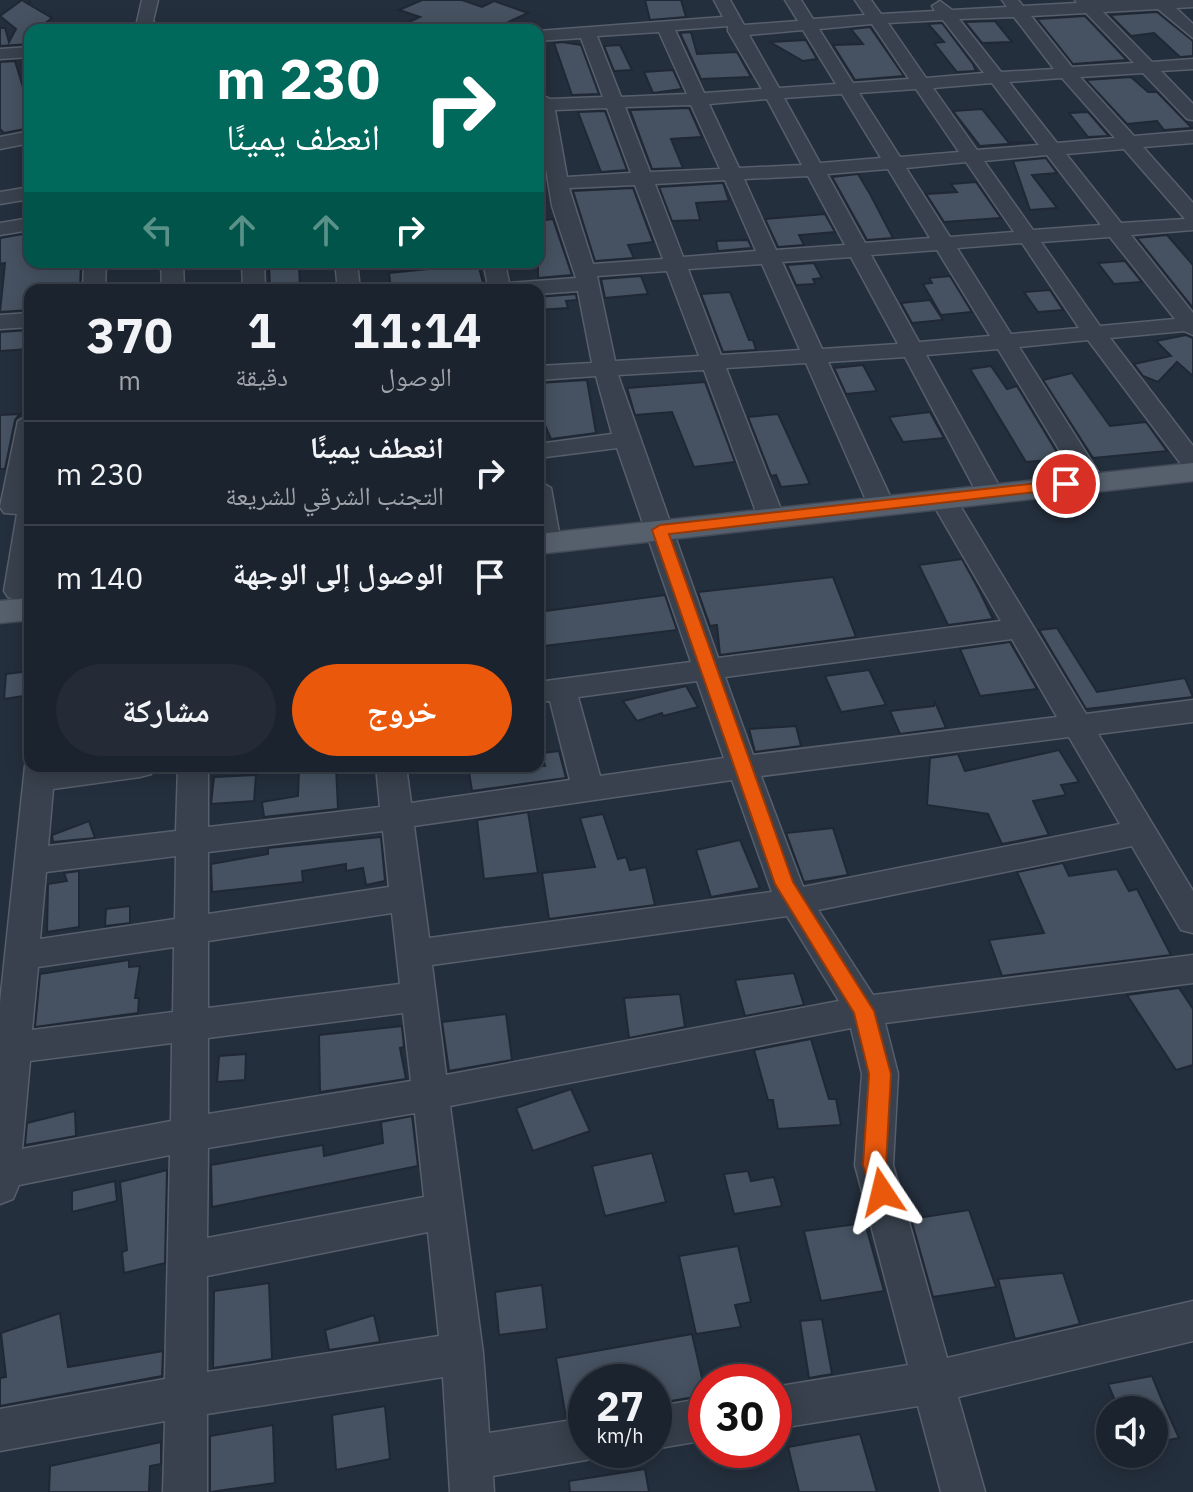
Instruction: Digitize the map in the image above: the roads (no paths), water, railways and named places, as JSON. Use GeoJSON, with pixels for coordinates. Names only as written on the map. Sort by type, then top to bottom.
{"type":"FeatureCollection","features":[{"type":"Feature","properties":{"kind":"main road"},"geometry":{"type":"LineString","coordinates":[[544,544],[1193,472]]}},
{"type":"Feature","properties":{"kind":"street"},"geometry":{"type":"LineString","coordinates":[[147,24],[150,0]]}},
{"type":"Feature","properties":{"kind":"street"},"geometry":{"type":"LineString","coordinates":[[722,0],[855,251],[990,493]]}},
{"type":"Feature","properties":{"kind":"street"},"geometry":{"type":"LineString","coordinates":[[793,0],[1091,481]]}},
{"type":"Feature","properties":{"kind":"street"},"geometry":{"type":"LineString","coordinates":[[863,0],[1094,333],[1193,463]]}},
{"type":"Feature","properties":{"kind":"street"},"geometry":{"type":"LineString","coordinates":[[1160,2],[1193,33]]}},
{"type":"Feature","properties":{"kind":"street"},"geometry":{"type":"LineString","coordinates":[[544,35],[665,26],[811,25],[876,19],[942,8],[1193,2]]}},
{"type":"Feature","properties":{"kind":"street"},"geometry":{"type":"LineString","coordinates":[[1086,3],[1193,115]]}},
{"type":"Feature","properties":{"kind":"street"},"geometry":{"type":"LineString","coordinates":[[1015,6],[1067,73],[1193,215]]}},
{"type":"Feature","properties":{"kind":"street"},"geometry":{"type":"LineString","coordinates":[[942,8],[1192,325]]}},
{"type":"Feature","properties":{"kind":"street"},"geometry":{"type":"LineString","coordinates":[[665,26],[882,507]]}},
{"type":"Feature","properties":{"kind":"street"},"geometry":{"type":"LineString","coordinates":[[587,31],[772,520]]}},
{"type":"Feature","properties":{"kind":"street"},"geometry":{"type":"LineString","coordinates":[[0,54],[24,52]]}},
{"type":"Feature","properties":{"kind":"street"},"geometry":{"type":"LineString","coordinates":[[544,102],[697,99],[1193,64]]}},
{"type":"Feature","properties":{"kind":"street"},"geometry":{"type":"LineString","coordinates":[[544,126],[553,199],[586,277],[605,369],[626,439],[784,884],[864,1011],[880,1074],[874,1165],[963,1492]]}},
{"type":"Feature","properties":{"kind":"street"},"geometry":{"type":"LineString","coordinates":[[553,199],[642,177],[811,170],[970,155],[1131,145],[1193,137]]}},
{"type":"Feature","properties":{"kind":"street"},"geometry":{"type":"LineString","coordinates":[[0,143],[24,138]]}},
{"type":"Feature","properties":{"kind":"street"},"geometry":{"type":"LineString","coordinates":[[0,198],[24,194]]}},
{"type":"Feature","properties":{"kind":"street"},"geometry":{"type":"LineString","coordinates":[[0,221],[24,217]]}},
{"type":"Feature","properties":{"kind":"street"},"geometry":{"type":"LineString","coordinates":[[544,284],[675,264],[767,255],[1193,224]]}},
{"type":"Feature","properties":{"kind":"street"},"geometry":{"type":"LineString","coordinates":[[0,229],[24,225]]}},
{"type":"Feature","properties":{"kind":"street"},"geometry":{"type":"LineString","coordinates":[[0,322],[24,320]]}},
{"type":"Feature","properties":{"kind":"street"},"geometry":{"type":"LineString","coordinates":[[544,373],[909,350],[1192,325]]}},
{"type":"Feature","properties":{"kind":"street"},"geometry":{"type":"LineString","coordinates":[[544,450],[626,439]]}},
{"type":"Feature","properties":{"kind":"street"},"geometry":{"type":"LineString","coordinates":[[16,599],[13,543],[24,464]]}},
{"type":"Feature","properties":{"kind":"street"},"geometry":{"type":"LineString","coordinates":[[943,499],[1193,920]]}},
{"type":"Feature","properties":{"kind":"street"},"geometry":{"type":"LineString","coordinates":[[588,789],[549,691],[1020,628]]}},
{"type":"Feature","properties":{"kind":"street"},"geometry":{"type":"LineString","coordinates":[[30,861],[192,839],[396,817],[743,767],[1193,711]]}},
{"type":"Feature","properties":{"kind":"street"},"geometry":{"type":"LineString","coordinates":[[185,1492],[193,772]]}},
{"type":"Feature","properties":{"kind":"street"},"geometry":{"type":"LineString","coordinates":[[392,772],[462,1353],[471,1475],[568,1445]]}},
{"type":"Feature","properties":{"kind":"street"},"geometry":{"type":"LineString","coordinates":[[39,773],[1,1178],[189,1134],[430,1094],[864,1011],[1193,969]]}},
{"type":"Feature","properties":{"kind":"street"},"geometry":{"type":"LineString","coordinates":[[412,954],[795,902],[1140,832]]}},
{"type":"Feature","properties":{"kind":"street"},"geometry":{"type":"LineString","coordinates":[[21,956],[405,898]]}},
{"type":"Feature","properties":{"kind":"street"},"geometry":{"type":"LineString","coordinates":[[12,1048],[418,996]]}},
{"type":"Feature","properties":{"kind":"street"},"geometry":{"type":"LineString","coordinates":[[189,1261],[444,1211]]}},
{"type":"Feature","properties":{"kind":"street"},"geometry":{"type":"LineString","coordinates":[[792,1405],[935,1382],[1193,1321]]}},
{"type":"Feature","properties":{"kind":"street"},"geometry":{"type":"LineString","coordinates":[[0,1430],[187,1396],[462,1353]]}}]}
